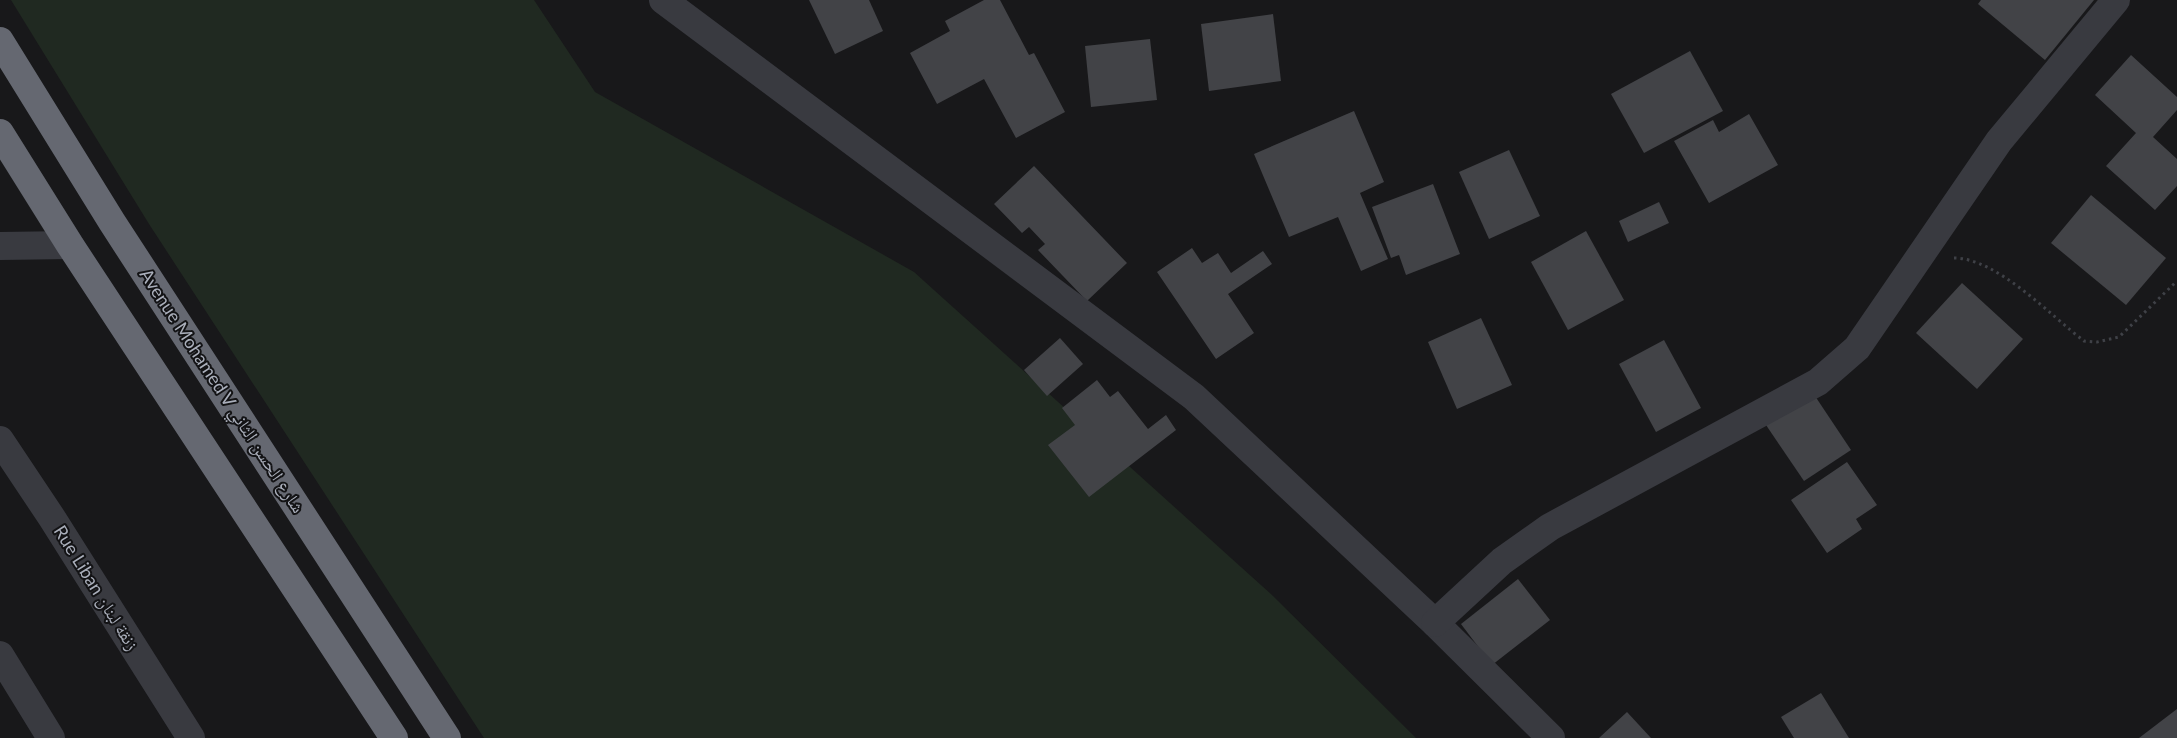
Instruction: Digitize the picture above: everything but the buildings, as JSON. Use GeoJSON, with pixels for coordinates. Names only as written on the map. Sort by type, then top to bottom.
{"type":"FeatureCollection","features":[{"type":"Feature","properties":{"kind":"highway","name":"Avenue Mohamed V شارع الحسن الثاني"},"geometry":{"type":"LineString","coordinates":[[0,41],[112,222],[447,738]]}},
{"type":"Feature","properties":{"kind":"highway"},"geometry":{"type":"LineString","coordinates":[[0,133],[70,245],[394,738]]}},
{"type":"Feature","properties":{"kind":"street"},"geometry":{"type":"LineString","coordinates":[[663,0],[1194,397],[1435,623],[1551,738]]}},
{"type":"Feature","properties":{"kind":"street"},"geometry":{"type":"LineString","coordinates":[[1435,623],[1502,561],[1550,527],[1818,382],[1857,348],[1999,141],[2116,0]]}},
{"type":"Feature","properties":{"kind":"street"},"geometry":{"type":"LineString","coordinates":[[0,246],[70,245]]}},
{"type":"Feature","properties":{"kind":"street","name":"Rue Liban زنقة لبنان"},"geometry":{"type":"LineString","coordinates":[[0,440],[52,518],[191,738]]}},
{"type":"Feature","properties":{"kind":"street"},"geometry":{"type":"LineString","coordinates":[[0,655],[51,738]]}},
{"type":"Feature","properties":{"kind":"path"},"geometry":{"type":"LineString","coordinates":[[1919,258],[1960,258],[1982,264],[2012,282],[2084,341],[2097,342],[2119,337],[2177,282]]}},
{"type":"Feature","properties":{"kind":"shaded area"},"geometry":{"type":"Polygon","coordinates":[[[11,0],[534,0],[595,92],[914,272],[1273,596],[1416,738],[484,738],[149,224],[11,0]]]}}]}
